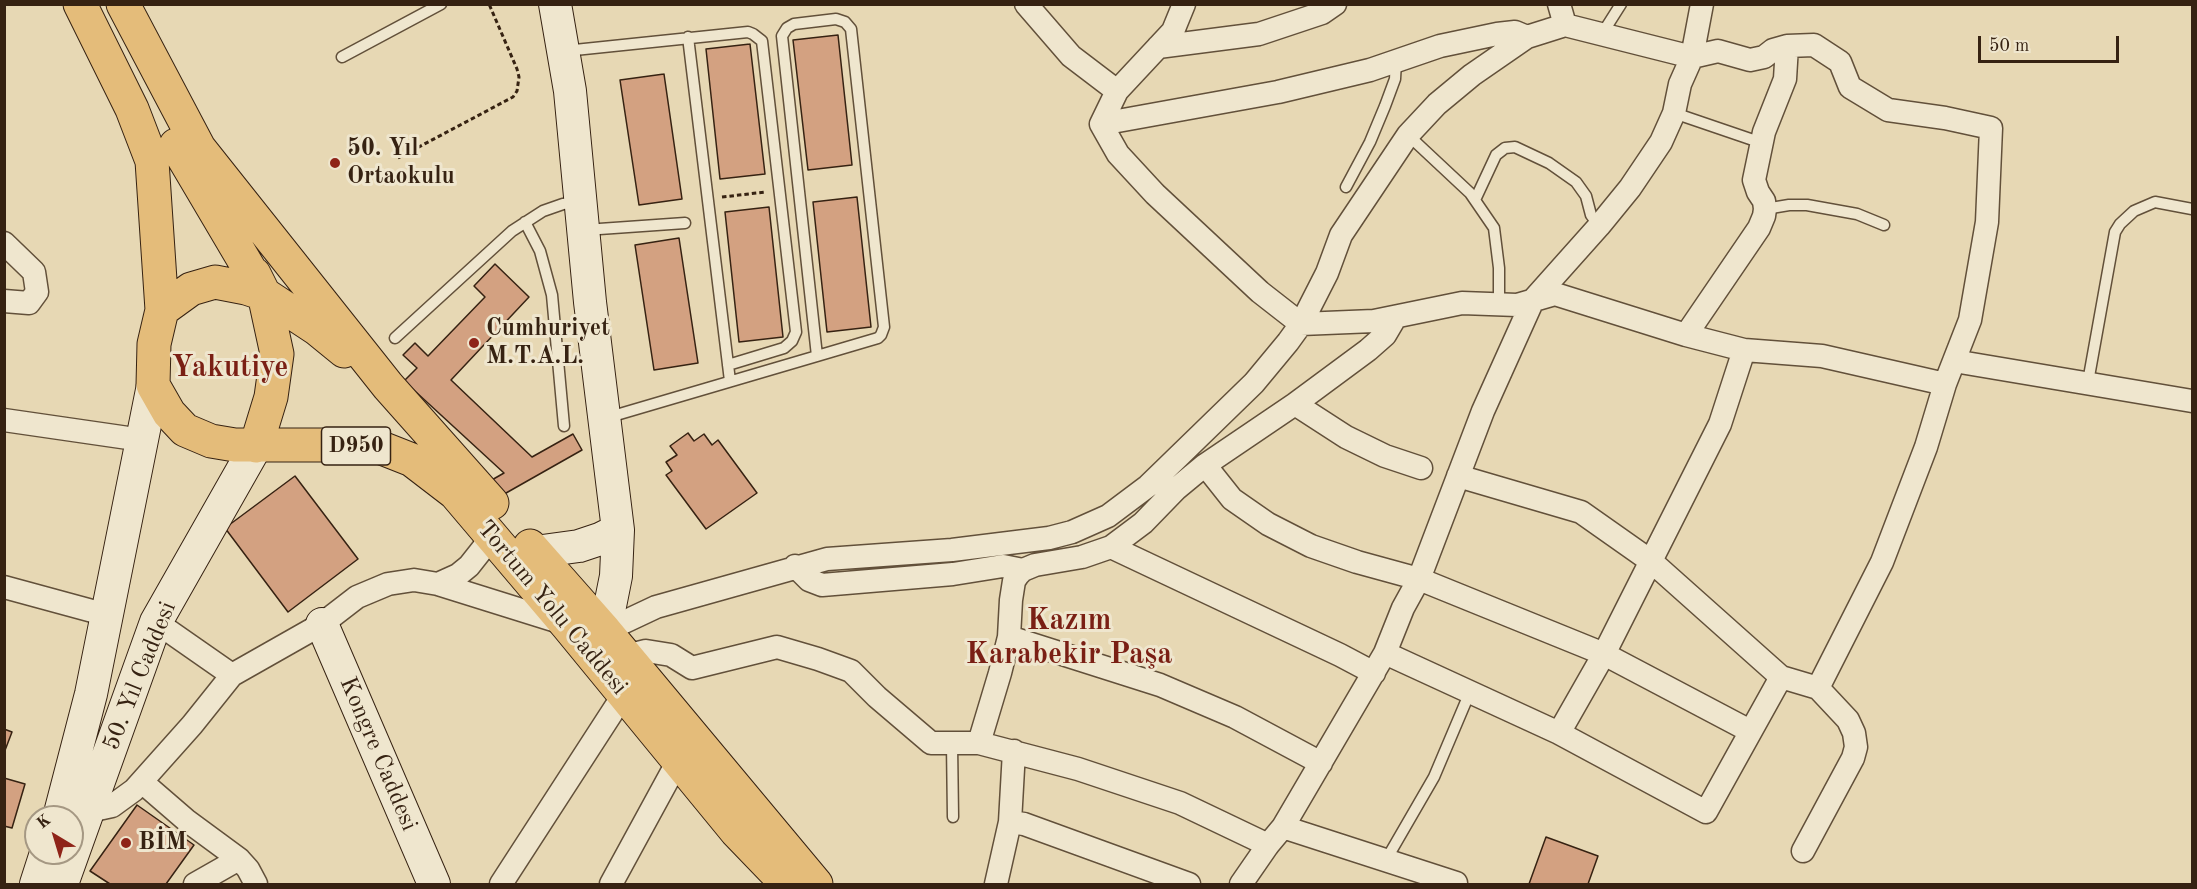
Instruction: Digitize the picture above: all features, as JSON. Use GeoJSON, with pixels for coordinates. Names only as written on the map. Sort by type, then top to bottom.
{"type":"FeatureCollection","features":[{"type":"Feature","properties":{"kind":"highway"},"geometry":{"type":"LineString","coordinates":[[80,4],[132,109],[152,161],[162,310],[154,344],[153,385]]}},
{"type":"Feature","properties":{"kind":"highway"},"geometry":{"type":"LineString","coordinates":[[104,4],[185,163],[264,294]]}},
{"type":"Feature","properties":{"kind":"highway","name":"Tortum Yolu Caddesi"},"geometry":{"type":"LineString","coordinates":[[123,4],[198,148],[236,239],[264,294],[277,354],[271,397],[256,446]]}},
{"type":"Feature","properties":{"kind":"highway","name":"Tortum Yolu Caddesi"},"geometry":{"type":"LineString","coordinates":[[198,148],[388,386],[605,631],[816,885]]}},
{"type":"Feature","properties":{"kind":"highway","name":"Tortum Yolu Caddesi"},"geometry":{"type":"LineString","coordinates":[[162,310],[191,289],[215,282],[264,294],[317,329],[388,386]]}},
{"type":"Feature","properties":{"kind":"highway","name":"Tortum Yolu Caddesi"},"geometry":{"type":"LineString","coordinates":[[153,385],[169,413],[185,430],[211,441],[256,446],[374,446],[412,460],[455,493],[489,531],[736,831],[788,885]]}},
{"type":"Feature","properties":{"kind":"street"},"geometry":{"type":"LineString","coordinates":[[555,4],[570,91],[590,302],[618,530],[616,576],[605,631]]}},
{"type":"Feature","properties":{"kind":"street"},"geometry":{"type":"LineString","coordinates":[[1026,4],[1071,56],[1117,91]]}},
{"type":"Feature","properties":{"kind":"street"},"geometry":{"type":"LineString","coordinates":[[1101,124],[1117,91],[1173,31],[1184,4]]}},
{"type":"Feature","properties":{"kind":"street"},"geometry":{"type":"LineString","coordinates":[[1158,47],[1259,34],[1322,13],[1335,4]]}},
{"type":"Feature","properties":{"kind":"street"},"geometry":{"type":"LineString","coordinates":[[1241,885],[1283,827],[1385,653],[1403,608],[1419,579],[1483,411],[1533,300],[1599,226],[1630,188],[1655,151],[1674,113],[1680,84],[1692,57],[1702,4]]}},
{"type":"Feature","properties":{"kind":"street"},"geometry":{"type":"LineString","coordinates":[[605,631],[656,607],[795,566],[826,559],[943,550],[1049,538],[1072,532],[1108,516],[1148,486],[1254,383],[1301,324],[1327,273],[1341,236],[1408,135],[1437,104],[1472,75],[1562,15],[1602,34],[1692,57],[1718,51],[1750,60],[1764,57],[1773,50],[1787,46],[1814,45],[1840,62],[1850,87],[1888,110],[1945,118],[1991,128],[1987,222],[1970,320],[1945,384],[1926,447],[1882,562],[1818,688]]}},
{"type":"Feature","properties":{"kind":"street"},"geometry":{"type":"LineString","coordinates":[[1101,124],[1278,93],[1370,70],[1440,46],[1497,34],[1515,32],[1527,37]]}},
{"type":"Feature","properties":{"kind":"street"},"geometry":{"type":"LineString","coordinates":[[1686,335],[1759,228],[1766,209],[1754,180],[1764,132],[1785,79],[1787,46]]}},
{"type":"Feature","properties":{"kind":"street"},"geometry":{"type":"LineString","coordinates":[[1101,124],[1118,154],[1155,194],[1260,292],[1301,324],[1341,324],[1395,318],[1462,303],[1517,305],[1555,294],[1686,335],[1744,350],[1822,356],[1945,384]]}},
{"type":"Feature","properties":{"kind":"street"},"geometry":{"type":"LineString","coordinates":[[4,243],[34,272],[37,292],[29,303],[4,301]]}},
{"type":"Feature","properties":{"kind":"street"},"geometry":{"type":"LineString","coordinates":[[979,743],[1008,637],[1014,581],[1023,570],[1035,565],[1082,557],[1111,547],[1143,523],[1176,489],[1205,465],[1295,404],[1368,350],[1385,335],[1395,318]]}},
{"type":"Feature","properties":{"kind":"street"},"geometry":{"type":"LineString","coordinates":[[1559,733],[1652,562],[1720,424],[1744,350]]}},
{"type":"Feature","properties":{"kind":"street"},"geometry":{"type":"LineString","coordinates":[[1954,361],[2193,401]]}},
{"type":"Feature","properties":{"kind":"street","name":"50. Yıl Caddesi"},"geometry":{"type":"LineString","coordinates":[[61,805],[92,694],[153,385]]}},
{"type":"Feature","properties":{"kind":"street"},"geometry":{"type":"LineString","coordinates":[[1295,404],[1385,456],[1421,468]]}},
{"type":"Feature","properties":{"kind":"street"},"geometry":{"type":"LineString","coordinates":[[4,420],[142,440]]}},
{"type":"Feature","properties":{"kind":"street","name":"50. Yıl Caddesi"},"geometry":{"type":"LineString","coordinates":[[62,885],[156,622],[256,446]]}},
{"type":"Feature","properties":{"kind":"street"},"geometry":{"type":"LineString","coordinates":[[1205,465],[1232,499],[1268,524],[1311,546],[1419,579],[1604,654],[1750,731]]}},
{"type":"Feature","properties":{"kind":"street"},"geometry":{"type":"LineString","coordinates":[[1458,476],[1581,512],[1652,562],[1781,677],[1818,688],[1848,720],[1856,747],[1844,776],[1803,851]]}},
{"type":"Feature","properties":{"kind":"street"},"geometry":{"type":"LineString","coordinates":[[535,552],[579,546],[618,530]]}},
{"type":"Feature","properties":{"kind":"street"},"geometry":{"type":"LineString","coordinates":[[438,584],[458,575],[469,566],[484,547],[489,531]]}},
{"type":"Feature","properties":{"kind":"street"},"geometry":{"type":"LineString","coordinates":[[1111,547],[1374,673]]}},
{"type":"Feature","properties":{"kind":"street"},"geometry":{"type":"LineString","coordinates":[[795,566],[809,580],[822,585],[953,574],[1003,566],[1023,570]]}},
{"type":"Feature","properties":{"kind":"street"},"geometry":{"type":"LineString","coordinates":[[89,811],[112,806],[122,801],[142,782],[232,675],[322,624],[357,597],[388,584],[414,580],[438,584],[567,625]]}},
{"type":"Feature","properties":{"kind":"street"},"geometry":{"type":"LineString","coordinates":[[4,587],[107,615]]}},
{"type":"Feature","properties":{"kind":"street"},"geometry":{"type":"LineString","coordinates":[[156,622],[232,675]]}},
{"type":"Feature","properties":{"kind":"street","name":"Kongre Caddesi"},"geometry":{"type":"LineString","coordinates":[[322,624],[434,885]]}},
{"type":"Feature","properties":{"kind":"street"},"geometry":{"type":"LineString","coordinates":[[1008,637],[1160,685],[1235,717],[1321,763]]}},
{"type":"Feature","properties":{"kind":"street"},"geometry":{"type":"LineString","coordinates":[[626,656],[646,651],[671,655],[692,668],[777,647],[851,670],[877,697],[931,743],[979,743],[1078,769],[1180,803],[1268,845]]}},
{"type":"Feature","properties":{"kind":"street"},"geometry":{"type":"LineString","coordinates":[[1385,653],[1559,733],[1706,812],[1781,677]]}},
{"type":"Feature","properties":{"kind":"street"},"geometry":{"type":"LineString","coordinates":[[501,885],[624,694]]}},
{"type":"Feature","properties":{"kind":"street"},"geometry":{"type":"LineString","coordinates":[[996,885],[1010,822],[1014,751]]}},
{"type":"Feature","properties":{"kind":"street"},"geometry":{"type":"LineString","coordinates":[[611,885],[678,762]]}},
{"type":"Feature","properties":{"kind":"street"},"geometry":{"type":"LineString","coordinates":[[142,782],[186,820],[239,859],[248,869],[256,885]]}},
{"type":"Feature","properties":{"kind":"street"},"geometry":{"type":"LineString","coordinates":[[1010,822],[1024,824],[1189,885]]}},
{"type":"Feature","properties":{"kind":"street"},"geometry":{"type":"LineString","coordinates":[[1283,827],[1456,883]]}},
{"type":"Feature","properties":{"kind":"street"},"geometry":{"type":"LineString","coordinates":[[195,885],[239,859]]}},
{"type":"Feature","properties":{"kind":"street"},"geometry":{"type":"LineString","coordinates":[[36,885],[42,865]]}},
{"type":"Feature","properties":{"kind":"lane"},"geometry":{"type":"LineString","coordinates":[[342,57],[441,4]]}},
{"type":"Feature","properties":{"kind":"lane"},"geometry":{"type":"LineString","coordinates":[[1602,34],[1621,4]]}},
{"type":"Feature","properties":{"kind":"lane"},"geometry":{"type":"LineString","coordinates":[[606,418],[730,381],[817,356],[878,338],[884,327],[851,29],[845,22],[836,19],[795,24],[787,28],[782,36],[817,356]]}},
{"type":"Feature","properties":{"kind":"lane"},"geometry":{"type":"LineString","coordinates":[[563,51],[748,32],[762,41],[796,332],[784,348],[728,365]]}},
{"type":"Feature","properties":{"kind":"lane"},"geometry":{"type":"LineString","coordinates":[[688,37],[730,381]]}},
{"type":"Feature","properties":{"kind":"lane"},"geometry":{"type":"LineString","coordinates":[[1346,187],[1370,142],[1385,106],[1395,79],[1396,61]]}},
{"type":"Feature","properties":{"kind":"lane"},"geometry":{"type":"LineString","coordinates":[[1674,113],[1762,143]]}},
{"type":"Feature","properties":{"kind":"lane"},"geometry":{"type":"LineString","coordinates":[[1408,135],[1458,181],[1475,200],[1494,228],[1499,268],[1499,304]]}},
{"type":"Feature","properties":{"kind":"lane"},"geometry":{"type":"LineString","coordinates":[[1475,200],[1496,155],[1505,148],[1515,147],[1549,163],[1576,182],[1586,196],[1591,214],[1599,226]]}},
{"type":"Feature","properties":{"kind":"lane"},"geometry":{"type":"LineString","coordinates":[[2088,382],[2115,232],[2134,211],[2155,202],[2193,209]]}},
{"type":"Feature","properties":{"kind":"lane"},"geometry":{"type":"LineString","coordinates":[[1766,209],[1807,205],[1857,214],[1884,225]]}},
{"type":"Feature","properties":{"kind":"lane"},"geometry":{"type":"LineString","coordinates":[[395,338],[471,266],[512,231],[553,207],[583,216],[685,223]]}},
{"type":"Feature","properties":{"kind":"lane"},"geometry":{"type":"LineString","coordinates":[[525,222],[540,251],[550,287],[564,426]]}},
{"type":"Feature","properties":{"kind":"lane"},"geometry":{"type":"LineString","coordinates":[[1386,860],[1434,777],[1470,692]]}},
{"type":"Feature","properties":{"kind":"lane"},"geometry":{"type":"LineString","coordinates":[[952,744],[953,817]]}},
{"type":"Feature","properties":{"kind":"path"},"geometry":{"type":"LineString","coordinates":[[398,158],[513,97],[517,91],[519,77],[517,69],[489,4]]}},
{"type":"Feature","properties":{"kind":"path"},"geometry":{"type":"LineString","coordinates":[[708,199],[780,191]]}},
{"type":"Feature","properties":{"kind":"building"},"geometry":{"type":"Polygon","coordinates":[[[838,35],[852,165],[808,170],[793,40],[838,35]]]}},
{"type":"Feature","properties":{"kind":"building"},"geometry":{"type":"Polygon","coordinates":[[[750,44],[765,174],[720,179],[706,49],[750,44]]]}},
{"type":"Feature","properties":{"kind":"building"},"geometry":{"type":"Polygon","coordinates":[[[664,74],[682,199],[639,205],[620,80],[664,74]]]}},
{"type":"Feature","properties":{"kind":"building"},"geometry":{"type":"Polygon","coordinates":[[[857,197],[871,327],[827,332],[813,202],[857,197]]]}},
{"type":"Feature","properties":{"kind":"building"},"geometry":{"type":"Polygon","coordinates":[[[769,207],[783,337],[739,342],[725,212],[769,207]]]}},
{"type":"Feature","properties":{"kind":"building"},"geometry":{"type":"Polygon","coordinates":[[[679,238],[698,363],[654,370],[635,245],[679,238]]]}},
{"type":"Feature","properties":{"kind":"building"},"geometry":{"type":"Polygon","coordinates":[[[495,264],[529,297],[451,380],[532,457],[573,434],[582,450],[499,497],[490,481],[504,473],[404,381],[417,368],[403,355],[415,343],[428,356],[485,297],[474,286],[495,264]]]}},
{"type":"Feature","properties":{"kind":"building"},"geometry":{"type":"Polygon","coordinates":[[[688,433],[694,441],[704,434],[712,445],[718,440],[757,493],[706,529],[666,475],[672,471],[666,462],[677,455],[670,446],[688,433]]]}},
{"type":"Feature","properties":{"kind":"building"},"geometry":{"type":"Polygon","coordinates":[[[295,476],[358,559],[288,612],[225,528],[295,476]]]}},
{"type":"Feature","properties":{"kind":"building"},"geometry":{"type":"Polygon","coordinates":[[[4,729],[12,732],[4,753],[4,729]]]}},
{"type":"Feature","properties":{"kind":"building"},"geometry":{"type":"Polygon","coordinates":[[[4,778],[25,784],[12,828],[4,826],[4,778]]]}},
{"type":"Feature","properties":{"kind":"building"},"geometry":{"type":"Polygon","coordinates":[[[137,805],[194,845],[166,884],[110,884],[90,871],[137,805]]]}},
{"type":"Feature","properties":{"kind":"building"},"geometry":{"type":"Polygon","coordinates":[[[1546,837],[1598,856],[1588,884],[1529,884],[1546,837]]]}},
{"type":"Feature","properties":{"kind":"place","name":"50. Yıl Ortaokulu"},"geometry":{"type":"Point","coordinates":[335,163]}},
{"type":"Feature","properties":{"kind":"place","name":"Cumhuriyet M.T.A.L."},"geometry":{"type":"Point","coordinates":[474,343]}},
{"type":"Feature","properties":{"kind":"place","name":"BİM"},"geometry":{"type":"Point","coordinates":[126,843]}},
{"type":"Feature","properties":{"kind":"district","name":"Yakutiye"},"geometry":{"type":"Point","coordinates":[230,368]}},
{"type":"Feature","properties":{"kind":"district","name":"Kazım Karabekir Paşa"},"geometry":{"type":"Point","coordinates":[1069,638]}}]}
